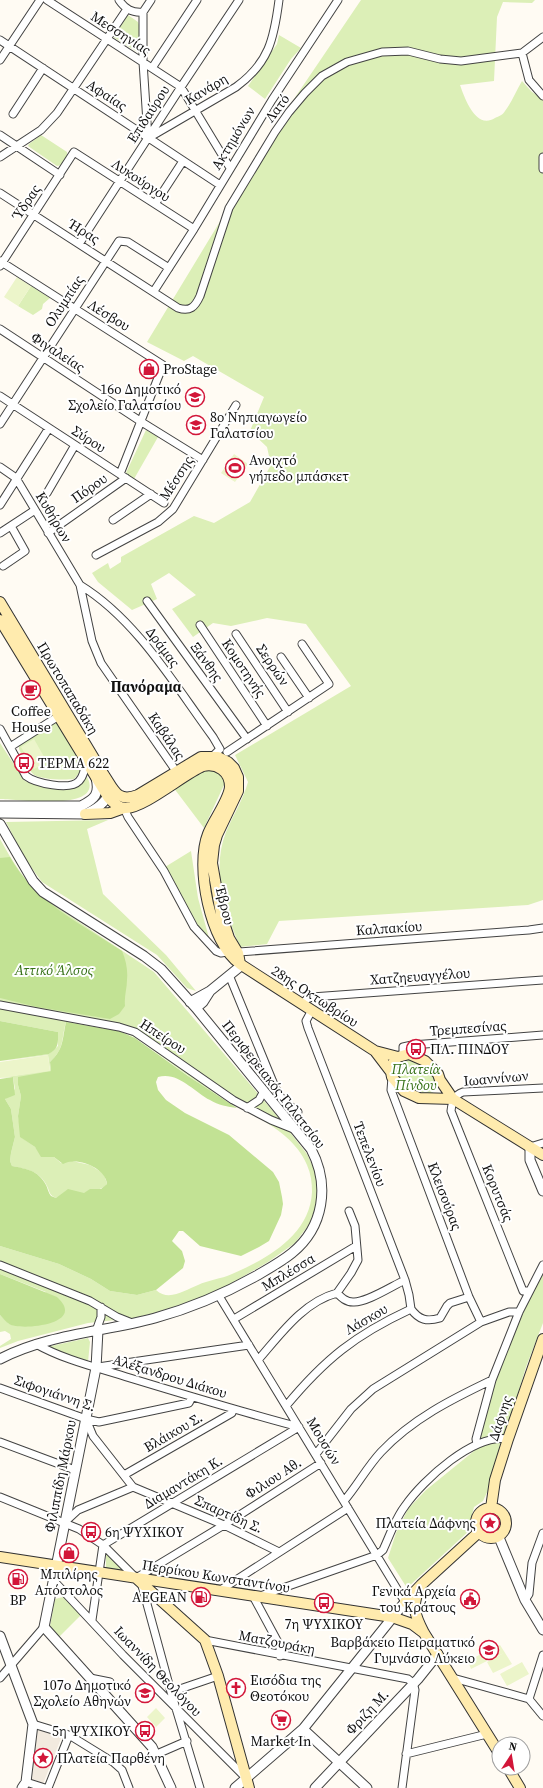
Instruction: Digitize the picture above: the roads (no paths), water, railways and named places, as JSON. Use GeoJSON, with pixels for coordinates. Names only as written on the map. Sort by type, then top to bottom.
{"type":"FeatureCollection","features":[{"type":"Feature","properties":{"kind":"main road","name":"Πρωτοπαπαδάκη"},"geometry":{"type":"LineString","coordinates":[[0,602],[62,714],[86,761],[108,797]]}},
{"type":"Feature","properties":{"kind":"main road","name":"Πρωτοπαπαδάκη"},"geometry":{"type":"LineString","coordinates":[[0,620],[3,630],[113,788]]}},
{"type":"Feature","properties":{"kind":"main road"},"geometry":{"type":"LineString","coordinates":[[113,788],[123,798],[130,798],[176,772],[195,759],[216,753],[229,763]]}},
{"type":"Feature","properties":{"kind":"main road","name":"Έβρου"},"geometry":{"type":"LineString","coordinates":[[229,763],[234,768],[238,777],[238,791],[217,835],[212,863],[223,922],[239,963]]}},
{"type":"Feature","properties":{"kind":"main road","name":"Έβρου"},"geometry":{"type":"LineString","coordinates":[[85,814],[110,813],[132,807],[203,766],[211,765],[219,767],[227,774],[229,790],[208,834],[203,852],[202,863],[212,916],[218,935],[227,952],[239,963]]}},
{"type":"Feature","properties":{"kind":"main road"},"geometry":{"type":"LineString","coordinates":[[108,797],[114,804],[124,808]]}},
{"type":"Feature","properties":{"kind":"main road","name":"28ης Οκτωβρίου"},"geometry":{"type":"LineString","coordinates":[[239,963],[375,1051],[391,1074],[394,1082],[409,1094],[418,1098],[453,1099]]}},
{"type":"Feature","properties":{"kind":"main road","name":"28ης Οκτωβρίου"},"geometry":{"type":"LineString","coordinates":[[375,1051],[401,1056],[414,1056],[425,1061],[435,1070],[453,1099],[543,1155]]}},
{"type":"Feature","properties":{"kind":"main road"},"geometry":{"type":"LineString","coordinates":[[391,1074],[393,1063],[401,1056]]}},
{"type":"Feature","properties":{"kind":"main road"},"geometry":{"type":"LineString","coordinates":[[431,1098],[438,1091],[440,1080]]}},
{"type":"Feature","properties":{"kind":"main road","name":"Δάφνης"},"geometry":{"type":"LineString","coordinates":[[491,1508],[495,1480],[543,1339]]}},
{"type":"Feature","properties":{"kind":"main road"},"geometry":{"type":"LineString","coordinates":[[491,1508],[500,1511],[505,1519],[505,1528],[498,1535],[488,1537],[479,1532],[476,1524],[478,1514],[491,1508]]}},
{"type":"Feature","properties":{"kind":"main road"},"geometry":{"type":"LineString","coordinates":[[405,1602],[421,1585],[479,1532]]}},
{"type":"Feature","properties":{"kind":"main road","name":"Περρίκου Κωνσταντίνου"},"geometry":{"type":"LineString","coordinates":[[0,1557],[99,1572],[138,1580],[160,1581],[392,1618],[412,1624],[424,1633]]}},
{"type":"Feature","properties":{"kind":"main road"},"geometry":{"type":"LineString","coordinates":[[138,1580],[205,1640],[218,1676],[236,1762],[247,1783]]}},
{"type":"Feature","properties":{"kind":"main road"},"geometry":{"type":"LineString","coordinates":[[421,1585],[414,1609],[417,1618],[424,1633],[491,1740]]}},
{"type":"Feature","properties":{"kind":"main road"},"geometry":{"type":"LineString","coordinates":[[513,1776],[520,1788]]}},
{"type":"Feature","properties":{"kind":"street"},"geometry":{"type":"LineString","coordinates":[[0,60],[40,0]]}},
{"type":"Feature","properties":{"kind":"street","name":"Μεσσηνίας"},"geometry":{"type":"LineString","coordinates":[[47,0],[181,87]]}},
{"type":"Feature","properties":{"kind":"street"},"geometry":{"type":"LineString","coordinates":[[119,0],[127,9],[143,12]]}},
{"type":"Feature","properties":{"kind":"street"},"geometry":{"type":"LineString","coordinates":[[148,138],[143,62],[143,12],[152,0]]}},
{"type":"Feature","properties":{"kind":"street"},"geometry":{"type":"LineString","coordinates":[[152,68],[196,0]]}},
{"type":"Feature","properties":{"kind":"street","name":"Επιδαύρου"},"geometry":{"type":"LineString","coordinates":[[79,244],[181,87],[240,0]]}},
{"type":"Feature","properties":{"kind":"street","name":"Κανάρη"},"geometry":{"type":"LineString","coordinates":[[148,138],[248,78],[267,52],[273,40],[279,0]]}},
{"type":"Feature","properties":{"kind":"street","name":"Ακτημόνων"},"geometry":{"type":"LineString","coordinates":[[154,291],[194,229],[272,100],[338,0]]}},
{"type":"Feature","properties":{"kind":"street"},"geometry":{"type":"LineString","coordinates":[[0,158],[41,130],[57,113],[127,9]]}},
{"type":"Feature","properties":{"kind":"street"},"geometry":{"type":"LineString","coordinates":[[543,37],[522,53],[529,80],[543,96]]}},
{"type":"Feature","properties":{"kind":"street","name":"Αφαίας"},"geometry":{"type":"LineString","coordinates":[[0,40],[220,185]]}},
{"type":"Feature","properties":{"kind":"street","name":"Λατό"},"geometry":{"type":"LineString","coordinates":[[154,291],[178,308],[188,310],[195,306],[200,296],[229,208],[275,132],[289,112],[313,84],[333,69],[358,58],[396,50],[461,61],[522,53]]}},
{"type":"Feature","properties":{"kind":"street"},"geometry":{"type":"LineString","coordinates":[[13,114],[43,68]]}},
{"type":"Feature","properties":{"kind":"street"},"geometry":{"type":"LineString","coordinates":[[181,87],[230,168]]}},
{"type":"Feature","properties":{"kind":"street"},"geometry":{"type":"LineString","coordinates":[[0,135],[60,175]]}},
{"type":"Feature","properties":{"kind":"street","name":"Λυκούργου"},"geometry":{"type":"LineString","coordinates":[[74,152],[194,229]]}},
{"type":"Feature","properties":{"kind":"street","name":"Ύδρας"},"geometry":{"type":"LineString","coordinates":[[1,263],[74,152]]}},
{"type":"Feature","properties":{"kind":"street"},"geometry":{"type":"LineString","coordinates":[[543,156],[543,169]]}},
{"type":"Feature","properties":{"kind":"street"},"geometry":{"type":"LineString","coordinates":[[155,204],[183,161]]}},
{"type":"Feature","properties":{"kind":"street","name":"Ήρας"},"geometry":{"type":"LineString","coordinates":[[0,193],[154,291]]}},
{"type":"Feature","properties":{"kind":"street","name":"Ολυμπίας"},"geometry":{"type":"LineString","coordinates":[[0,424],[119,241],[122,240],[128,242],[169,268]]}},
{"type":"Feature","properties":{"kind":"street","name":"Λέσβου"},"geometry":{"type":"LineString","coordinates":[[1,263],[164,365]]}},
{"type":"Feature","properties":{"kind":"street","name":"Φιγαλείας"},"geometry":{"type":"LineString","coordinates":[[0,329],[203,460]]}},
{"type":"Feature","properties":{"kind":"street","name":"Πόρου"},"geometry":{"type":"LineString","coordinates":[[48,533],[123,476],[164,365]]}},
{"type":"Feature","properties":{"kind":"street","name":"Σύρου"},"geometry":{"type":"LineString","coordinates":[[0,396],[164,503]]}},
{"type":"Feature","properties":{"kind":"street","name":"Μέσσης"},"geometry":{"type":"LineString","coordinates":[[96,555],[158,522],[174,509],[236,405]]}},
{"type":"Feature","properties":{"kind":"street"},"geometry":{"type":"LineString","coordinates":[[0,505],[49,428]]}},
{"type":"Feature","properties":{"kind":"street"},"geometry":{"type":"LineString","coordinates":[[47,493],[75,445]]}},
{"type":"Feature","properties":{"kind":"street","name":"Κυθήρων"},"geometry":{"type":"LineString","coordinates":[[0,467],[16,478],[80,585]]}},
{"type":"Feature","properties":{"kind":"street"},"geometry":{"type":"LineString","coordinates":[[113,520],[151,494]]}},
{"type":"Feature","properties":{"kind":"street"},"geometry":{"type":"LineString","coordinates":[[0,533],[35,510]]}},
{"type":"Feature","properties":{"kind":"street"},"geometry":{"type":"LineString","coordinates":[[4,566],[25,551],[11,526]]}},
{"type":"Feature","properties":{"kind":"street","name":"Δράμας"},"geometry":{"type":"LineString","coordinates":[[80,585],[99,597],[139,636],[213,737],[216,753]]}},
{"type":"Feature","properties":{"kind":"street","name":"Καβάλας"},"geometry":{"type":"LineString","coordinates":[[80,585],[92,641],[101,663],[176,772]]}},
{"type":"Feature","properties":{"kind":"street","name":"Ξάνθης"},"geometry":{"type":"LineString","coordinates":[[147,601],[247,739]]}},
{"type":"Feature","properties":{"kind":"street","name":"Κομοτηνής"},"geometry":{"type":"LineString","coordinates":[[200,625],[267,726]]}},
{"type":"Feature","properties":{"kind":"street","name":"Σερρών"},"geometry":{"type":"LineString","coordinates":[[236,634],[288,712]]}},
{"type":"Feature","properties":{"kind":"street"},"geometry":{"type":"LineString","coordinates":[[216,753],[227,752],[329,684],[302,644]]}},
{"type":"Feature","properties":{"kind":"street"},"geometry":{"type":"LineString","coordinates":[[281,657],[308,698]]}},
{"type":"Feature","properties":{"kind":"street"},"geometry":{"type":"LineString","coordinates":[[10,747],[62,714]]}},
{"type":"Feature","properties":{"kind":"street"},"geometry":{"type":"LineString","coordinates":[[0,729],[26,776],[32,781],[65,786],[72,785],[79,782],[86,769],[86,761]]}},
{"type":"Feature","properties":{"kind":"street","name":"Έβρου"},"geometry":{"type":"LineString","coordinates":[[227,752],[229,763]]}},
{"type":"Feature","properties":{"kind":"street"},"geometry":{"type":"LineString","coordinates":[[0,806],[81,806],[96,796],[98,787],[96,778]]}},
{"type":"Feature","properties":{"kind":"street"},"geometry":{"type":"LineString","coordinates":[[0,813],[85,814],[95,810],[108,797],[113,788]]}},
{"type":"Feature","properties":{"kind":"street"},"geometry":{"type":"LineString","coordinates":[[124,808],[128,818],[164,871],[194,927],[216,951],[221,953],[227,952]]}},
{"type":"Feature","properties":{"kind":"street","name":"Περιφερειακός Γαλατσίου"},"geometry":{"type":"LineString","coordinates":[[0,824],[32,881],[43,892],[144,956],[161,969],[193,1005],[311,1150],[320,1171],[323,1187],[322,1201],[314,1227],[304,1241],[292,1253],[266,1271],[219,1296],[187,1308],[132,1323],[36,1344],[0,1359]]}},
{"type":"Feature","properties":{"kind":"street","name":"Καλπακίου"},"geometry":{"type":"LineString","coordinates":[[239,963],[239,952],[543,928]]}},
{"type":"Feature","properties":{"kind":"street"},"geometry":{"type":"LineString","coordinates":[[193,1005],[229,975],[239,963]]}},
{"type":"Feature","properties":{"kind":"street"},"geometry":{"type":"LineString","coordinates":[[229,975],[275,1087],[283,1101],[298,1112]]}},
{"type":"Feature","properties":{"kind":"street","name":"Χατζηευαγγέλου"},"geometry":{"type":"LineString","coordinates":[[302,1004],[307,999],[312,997],[543,980]]}},
{"type":"Feature","properties":{"kind":"street","name":"Ηπείρου"},"geometry":{"type":"LineString","coordinates":[[0,1005],[130,1030],[144,1037],[200,1078],[247,1108],[296,1130]]}},
{"type":"Feature","properties":{"kind":"street","name":"Τεπελενίου"},"geometry":{"type":"LineString","coordinates":[[312,1010],[306,1021],[308,1028],[405,1280],[411,1309]]}},
{"type":"Feature","properties":{"kind":"street","name":"Τρεμπεσίνας"},"geometry":{"type":"LineString","coordinates":[[401,1056],[403,1047],[412,1045],[543,1035]]}},
{"type":"Feature","properties":{"kind":"street","name":"Κλεισούρας"},"geometry":{"type":"LineString","coordinates":[[391,1074],[391,1090],[469,1297],[481,1322]]}},
{"type":"Feature","properties":{"kind":"street","name":"Ιωαννίνων"},"geometry":{"type":"LineString","coordinates":[[453,1099],[458,1094],[463,1092],[543,1088]]}},
{"type":"Feature","properties":{"kind":"street"},"geometry":{"type":"LineString","coordinates":[[247,1108],[259,1100],[264,1092]]}},
{"type":"Feature","properties":{"kind":"street","name":"Κορυτσάς"},"geometry":{"type":"LineString","coordinates":[[453,1099],[452,1111],[454,1118],[523,1291],[529,1291]]}},
{"type":"Feature","properties":{"kind":"street"},"geometry":{"type":"LineString","coordinates":[[543,1143],[530,1146],[530,1160],[543,1191]]}},
{"type":"Feature","properties":{"kind":"street"},"geometry":{"type":"LineString","coordinates":[[258,1360],[285,1330],[314,1302],[337,1293],[352,1273],[358,1260],[358,1253],[356,1246],[355,1226],[349,1211]]}},
{"type":"Feature","properties":{"kind":"street","name":"Μπλέσσα"},"geometry":{"type":"LineString","coordinates":[[234,1320],[356,1246]]}},
{"type":"Feature","properties":{"kind":"street"},"geometry":{"type":"LineString","coordinates":[[0,1265],[101,1307],[117,1317],[132,1323]]}},
{"type":"Feature","properties":{"kind":"street"},"geometry":{"type":"LineString","coordinates":[[477,1444],[476,1439],[492,1380],[519,1312],[543,1265]]}},
{"type":"Feature","properties":{"kind":"street"},"geometry":{"type":"LineString","coordinates":[[337,1293],[345,1300],[353,1302],[362,1301],[405,1280]]}},
{"type":"Feature","properties":{"kind":"street","name":"Μουσών"},"geometry":{"type":"LineString","coordinates":[[219,1296],[405,1602]]}},
{"type":"Feature","properties":{"kind":"street"},"geometry":{"type":"LineString","coordinates":[[411,1309],[416,1316],[423,1320],[432,1320],[440,1318],[450,1303],[469,1297]]}},
{"type":"Feature","properties":{"kind":"street"},"geometry":{"type":"LineString","coordinates":[[97,1330],[101,1317],[101,1307]]}},
{"type":"Feature","properties":{"kind":"street","name":"Λάσκου"},"geometry":{"type":"LineString","coordinates":[[286,1406],[307,1380],[333,1356],[350,1343],[384,1322],[411,1309]]}},
{"type":"Feature","properties":{"kind":"street"},"geometry":{"type":"LineString","coordinates":[[316,1454],[351,1409],[374,1389],[481,1322],[509,1312],[519,1312]]}},
{"type":"Feature","properties":{"kind":"street","name":"Φιλιππίδη Μάρκου"},"geometry":{"type":"LineString","coordinates":[[44,1627],[96,1368],[97,1330]]}},
{"type":"Feature","properties":{"kind":"street","name":"Αλέξανδρου Διάκου"},"geometry":{"type":"LineString","coordinates":[[36,1344],[47,1351],[96,1368],[299,1427]]}},
{"type":"Feature","properties":{"kind":"street"},"geometry":{"type":"LineString","coordinates":[[96,1368],[249,1345]]}},
{"type":"Feature","properties":{"kind":"street"},"geometry":{"type":"LineString","coordinates":[[219,1590],[279,1552],[346,1505],[380,1452],[411,1425],[452,1400],[492,1380]]}},
{"type":"Feature","properties":{"kind":"street","name":"Σιφογιάννη Σ."},"geometry":{"type":"LineString","coordinates":[[0,1388],[86,1419],[99,1422],[189,1403],[192,1397]]}},
{"type":"Feature","properties":{"kind":"street","name":"Βλάικου Σ."},"geometry":{"type":"LineString","coordinates":[[124,1476],[232,1413],[233,1409]]}},
{"type":"Feature","properties":{"kind":"street","name":"Σπαρτίδη Σ."},"geometry":{"type":"LineString","coordinates":[[86,1419],[94,1436],[133,1487],[224,1525],[279,1552]]}},
{"type":"Feature","properties":{"kind":"street","name":"Διαμαντάκη Κ."},"geometry":{"type":"LineString","coordinates":[[103,1545],[299,1427]]}},
{"type":"Feature","properties":{"kind":"street"},"geometry":{"type":"LineString","coordinates":[[280,1656],[280,1646],[256,1596],[377,1555],[383,1550],[404,1507],[417,1490],[435,1473],[477,1444],[492,1438],[508,1439]]}},
{"type":"Feature","properties":{"kind":"street"},"geometry":{"type":"LineString","coordinates":[[0,1442],[75,1470]]}},
{"type":"Feature","properties":{"kind":"street","name":"Φιλιου Αθ."},"geometry":{"type":"LineString","coordinates":[[138,1580],[321,1463]]}},
{"type":"Feature","properties":{"kind":"street"},"geometry":{"type":"LineString","coordinates":[[65,1522],[78,1510],[133,1487]]}},
{"type":"Feature","properties":{"kind":"street"},"geometry":{"type":"LineString","coordinates":[[0,1497],[65,1522],[103,1545],[138,1580],[146,1601],[175,1706],[200,1788]]}},
{"type":"Feature","properties":{"kind":"street"},"geometry":{"type":"LineString","coordinates":[[526,1600],[529,1594],[532,1563],[543,1533]]}},
{"type":"Feature","properties":{"kind":"street"},"geometry":{"type":"LineString","coordinates":[[498,1535],[526,1600],[543,1630]]}},
{"type":"Feature","properties":{"kind":"street"},"geometry":{"type":"LineString","coordinates":[[92,1620],[103,1545]]}},
{"type":"Feature","properties":{"kind":"street","name":"Ιωαννίδη Θεολόγου"},"geometry":{"type":"LineString","coordinates":[[53,1580],[92,1620],[123,1655],[175,1706],[236,1762]]}},
{"type":"Feature","properties":{"kind":"street"},"geometry":{"type":"LineString","coordinates":[[146,1601],[160,1581]]}},
{"type":"Feature","properties":{"kind":"street"},"geometry":{"type":"LineString","coordinates":[[235,1788],[247,1783],[302,1729],[405,1602]]}},
{"type":"Feature","properties":{"kind":"street"},"geometry":{"type":"LineString","coordinates":[[0,1678],[44,1627],[152,1747],[157,1754],[171,1788]]}},
{"type":"Feature","properties":{"kind":"street"},"geometry":{"type":"LineString","coordinates":[[0,1636],[34,1724],[24,1785],[46,1788],[69,1735]]}},
{"type":"Feature","properties":{"kind":"street","name":"Ματζουράκη"},"geometry":{"type":"LineString","coordinates":[[205,1640],[280,1656],[402,1678],[414,1684]]}},
{"type":"Feature","properties":{"kind":"street","name":"Φριζη Μ."},"geometry":{"type":"LineString","coordinates":[[316,1788],[414,1684],[438,1654]]}},
{"type":"Feature","properties":{"kind":"street"},"geometry":{"type":"LineString","coordinates":[[529,1699],[543,1656]]}},
{"type":"Feature","properties":{"kind":"street"},"geometry":{"type":"LineString","coordinates":[[171,1692],[218,1676]]}},
{"type":"Feature","properties":{"kind":"street"},"geometry":{"type":"LineString","coordinates":[[90,1678],[110,1682]]}},
{"type":"Feature","properties":{"kind":"street"},"geometry":{"type":"LineString","coordinates":[[453,1678],[529,1699],[543,1716]]}},
{"type":"Feature","properties":{"kind":"street"},"geometry":{"type":"LineString","coordinates":[[402,1788],[415,1690],[414,1684]]}},
{"type":"Feature","properties":{"kind":"street"},"geometry":{"type":"LineString","coordinates":[[34,1724],[69,1735],[113,1762],[122,1770],[129,1788]]}},
{"type":"Feature","properties":{"kind":"street"},"geometry":{"type":"LineString","coordinates":[[302,1729],[367,1788]]}},
{"type":"Feature","properties":{"kind":"street"},"geometry":{"type":"LineString","coordinates":[[406,1754],[487,1734]]}},
{"type":"Feature","properties":{"kind":"street"},"geometry":{"type":"LineString","coordinates":[[157,1754],[187,1742]]}},
{"type":"Feature","properties":{"kind":"place","name":"ProStage"},"geometry":{"type":"Point","coordinates":[149,369]}},
{"type":"Feature","properties":{"kind":"place","name":"16ο Δημοτικό Σχολείο Γαλατσίου"},"geometry":{"type":"Point","coordinates":[195,397]}},
{"type":"Feature","properties":{"kind":"place","name":"8ο Νηπιαγωγείο Γαλατσίου"},"geometry":{"type":"Point","coordinates":[196,425]}},
{"type":"Feature","properties":{"kind":"place","name":"Ανοιχτό γήπεδο μπάσκετ"},"geometry":{"type":"Point","coordinates":[235,468]}},
{"type":"Feature","properties":{"kind":"place","name":"Coffee House"},"geometry":{"type":"Point","coordinates":[31,690]}},
{"type":"Feature","properties":{"kind":"place","name":"ΤΕΡΜΑ 622"},"geometry":{"type":"Point","coordinates":[24,763]}},
{"type":"Feature","properties":{"kind":"place","name":"ΠΛ. ΠΙΝΔΟΥ"},"geometry":{"type":"Point","coordinates":[416,1049]}},
{"type":"Feature","properties":{"kind":"place","name":"Πλατεία Δάφνης"},"geometry":{"type":"Point","coordinates":[490,1523]}},
{"type":"Feature","properties":{"kind":"place","name":"6η ΨΥΧΙΚΟΥ"},"geometry":{"type":"Point","coordinates":[91,1532]}},
{"type":"Feature","properties":{"kind":"place","name":"Μπιλίρης Απόστολος"},"geometry":{"type":"Point","coordinates":[69,1553]}},
{"type":"Feature","properties":{"kind":"place","name":"BP"},"geometry":{"type":"Point","coordinates":[18,1579]}},
{"type":"Feature","properties":{"kind":"place","name":"AEGEAN"},"geometry":{"type":"Point","coordinates":[201,1597]}},
{"type":"Feature","properties":{"kind":"place","name":"Γενικά Αρχεία του Κράτους"},"geometry":{"type":"Point","coordinates":[470,1599]}},
{"type":"Feature","properties":{"kind":"place","name":"7η ΨΥΧΙΚΟΥ"},"geometry":{"type":"Point","coordinates":[324,1603]}},
{"type":"Feature","properties":{"kind":"place","name":"Βαρβάκειο Πειραματικό Γυμνάσιο Λύκειο"},"geometry":{"type":"Point","coordinates":[489,1650]}},
{"type":"Feature","properties":{"kind":"place","name":"Εισόδια της Θεοτόκου"},"geometry":{"type":"Point","coordinates":[236,1688]}},
{"type":"Feature","properties":{"kind":"place","name":"107o Δημοτικό Σχολείο Αθηνών"},"geometry":{"type":"Point","coordinates":[145,1693]}},
{"type":"Feature","properties":{"kind":"place","name":"Market In"},"geometry":{"type":"Point","coordinates":[281,1720]}},
{"type":"Feature","properties":{"kind":"place","name":"5η ΨΥΧΙΚΟΥ"},"geometry":{"type":"Point","coordinates":[145,1731]}},
{"type":"Feature","properties":{"kind":"place","name":"Πλατεία Παρθένη"},"geometry":{"type":"Point","coordinates":[43,1758]}},
{"type":"Feature","properties":{"kind":"district","name":"Πανόραμα"},"geometry":{"type":"Point","coordinates":[146,686]}},
{"type":"Feature","properties":{"kind":"park label","name":"Αττικό Άλσος"},"geometry":{"type":"Point","coordinates":[54,970]}},
{"type":"Feature","properties":{"kind":"park label","name":"Πλατεία Πίνδου"},"geometry":{"type":"Point","coordinates":[416,1078]}}]}
